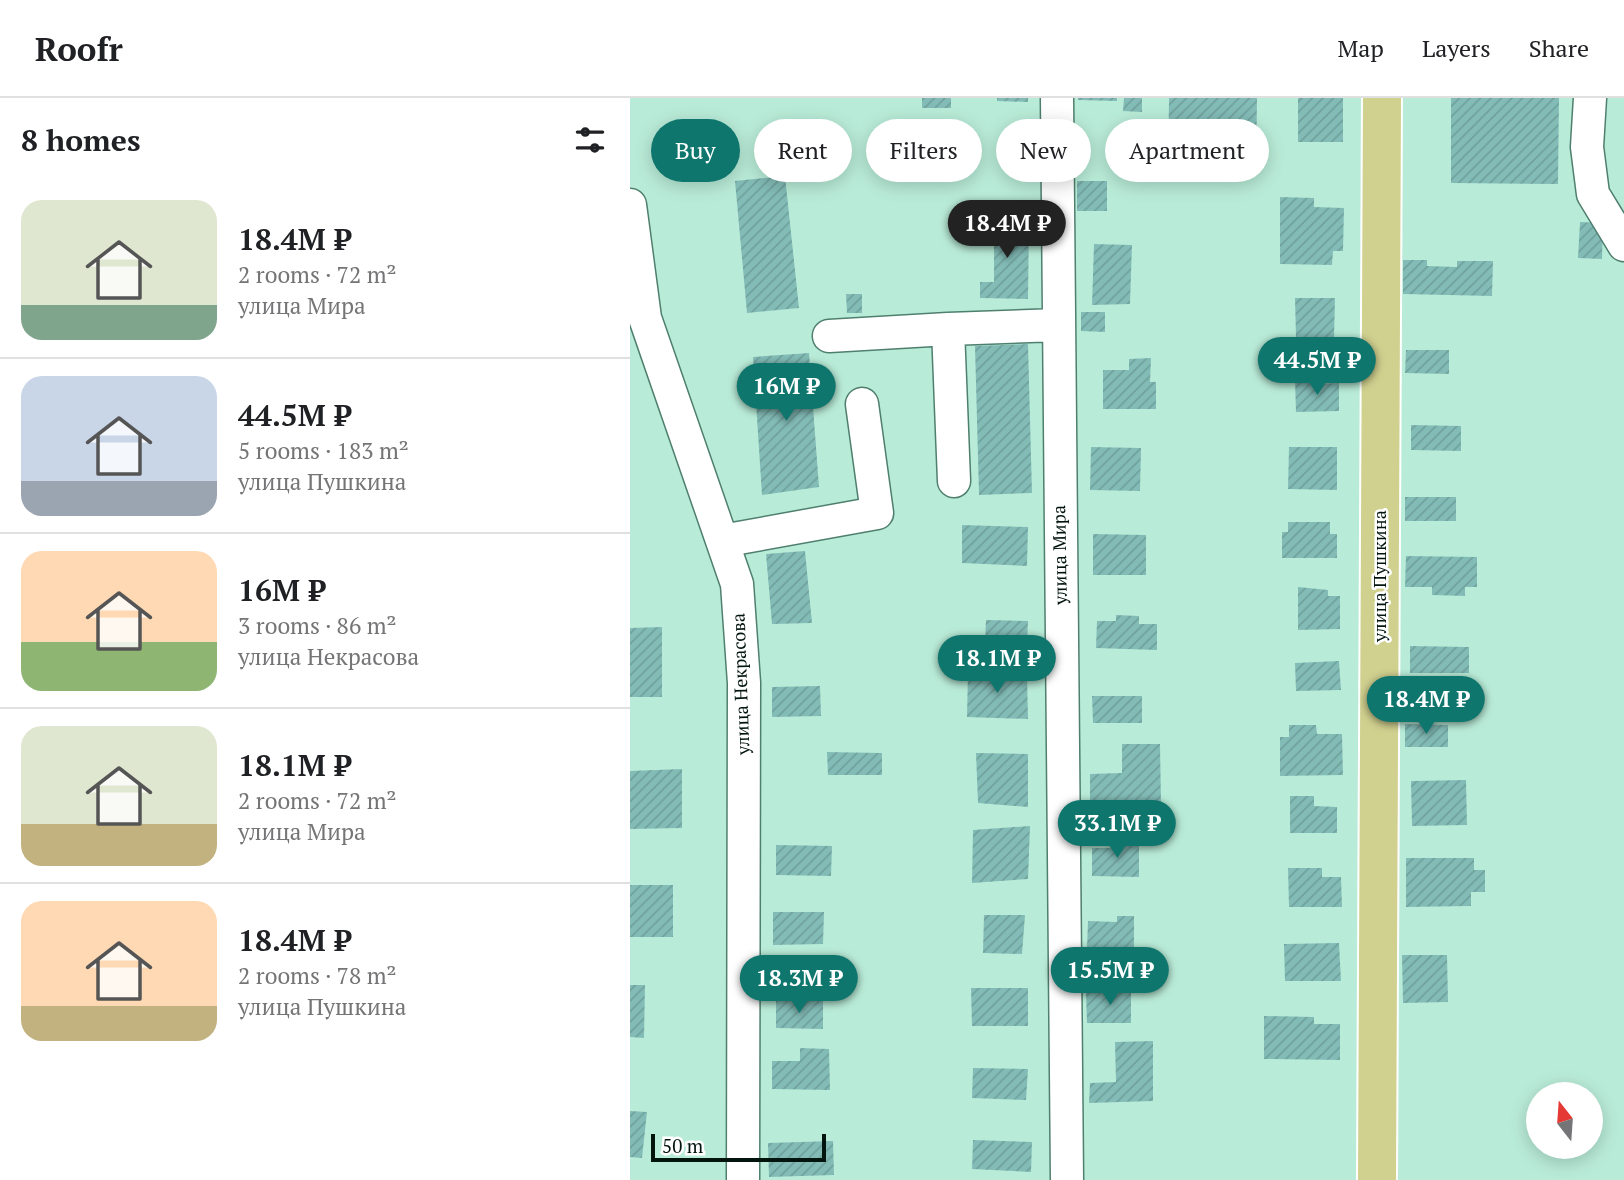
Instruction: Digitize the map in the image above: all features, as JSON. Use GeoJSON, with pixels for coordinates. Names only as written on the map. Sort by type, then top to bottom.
{"type":"FeatureCollection","features":[{"type":"Feature","properties":{"kind":"main road","name":"улица Пушкина"},"geometry":{"type":"LineString","coordinates":[[1377,1180],[1382,98]]}},
{"type":"Feature","properties":{"kind":"street","name":"улица Мира"},"geometry":{"type":"LineString","coordinates":[[1057,98],[1067,1180]]}},
{"type":"Feature","properties":{"kind":"street"},"geometry":{"type":"LineString","coordinates":[[1590,98],[1587,146],[1593,194],[1624,245]]}},
{"type":"Feature","properties":{"kind":"street","name":"улица Некрасова"},"geometry":{"type":"LineString","coordinates":[[630,205],[637,318],[737,584],[744,683],[743,1180]]}},
{"type":"Feature","properties":{"kind":"street"},"geometry":{"type":"LineString","coordinates":[[829,336],[1058,325]]}},
{"type":"Feature","properties":{"kind":"street"},"geometry":{"type":"LineString","coordinates":[[948,329],[954,481]]}},
{"type":"Feature","properties":{"kind":"street"},"geometry":{"type":"LineString","coordinates":[[722,541],[877,513],[862,404]]}},
{"type":"Feature","properties":{"kind":"building"},"geometry":{"type":"Polygon","coordinates":[[[922,98],[951,98],[951,108],[922,108],[922,98]]]}},
{"type":"Feature","properties":{"kind":"building"},"geometry":{"type":"Polygon","coordinates":[[[997,98],[1028,98],[1028,102],[997,101],[997,98]]]}},
{"type":"Feature","properties":{"kind":"building"},"geometry":{"type":"Polygon","coordinates":[[[1117,98],[1117,101],[1078,100],[1117,98]]]}},
{"type":"Feature","properties":{"kind":"building"},"geometry":{"type":"Polygon","coordinates":[[[1124,98],[1142,98],[1142,112],[1123,111],[1124,98]]]}},
{"type":"Feature","properties":{"kind":"building"},"geometry":{"type":"Polygon","coordinates":[[[1169,98],[1257,98],[1257,119],[1169,119],[1169,98]]]}},
{"type":"Feature","properties":{"kind":"building"},"geometry":{"type":"Polygon","coordinates":[[[1298,98],[1343,98],[1343,142],[1298,142],[1298,98]]]}},
{"type":"Feature","properties":{"kind":"building"},"geometry":{"type":"Polygon","coordinates":[[[1451,98],[1559,98],[1558,184],[1451,183],[1451,98]]]}},
{"type":"Feature","properties":{"kind":"building"},"geometry":{"type":"Polygon","coordinates":[[[735,182],[786,182],[799,308],[747,313],[735,182]]]}},
{"type":"Feature","properties":{"kind":"building"},"geometry":{"type":"Polygon","coordinates":[[[1077,182],[1107,182],[1107,211],[1077,211],[1077,182]]]}},
{"type":"Feature","properties":{"kind":"building"},"geometry":{"type":"Polygon","coordinates":[[[1280,197],[1314,198],[1314,207],[1344,208],[1343,251],[1333,251],[1332,265],[1280,264],[1280,197]]]}},
{"type":"Feature","properties":{"kind":"building"},"geometry":{"type":"Polygon","coordinates":[[[1580,222],[1603,223],[1602,259],[1578,258],[1580,222]]]}},
{"type":"Feature","properties":{"kind":"building"},"geometry":{"type":"Polygon","coordinates":[[[980,223],[1029,223],[1028,299],[980,298],[980,282],[994,282],[994,242],[980,242],[980,223]]]}},
{"type":"Feature","properties":{"kind":"building"},"geometry":{"type":"Polygon","coordinates":[[[1094,244],[1132,245],[1130,304],[1092,305],[1094,244]]]}},
{"type":"Feature","properties":{"kind":"building"},"geometry":{"type":"Polygon","coordinates":[[[1403,260],[1427,260],[1427,266],[1457,267],[1457,261],[1493,261],[1492,296],[1403,294],[1403,260]]]}},
{"type":"Feature","properties":{"kind":"building"},"geometry":{"type":"Polygon","coordinates":[[[846,294],[862,294],[862,313],[847,313],[846,294]]]}},
{"type":"Feature","properties":{"kind":"building"},"geometry":{"type":"Polygon","coordinates":[[[1295,298],[1335,298],[1334,338],[1296,337],[1295,298]]]}},
{"type":"Feature","properties":{"kind":"building"},"geometry":{"type":"Polygon","coordinates":[[[1081,312],[1105,312],[1105,332],[1081,331],[1081,312]]]}},
{"type":"Feature","properties":{"kind":"building"},"geometry":{"type":"Polygon","coordinates":[[[1028,344],[1032,493],[979,495],[975,346],[1028,344]]]}},
{"type":"Feature","properties":{"kind":"building"},"geometry":{"type":"Polygon","coordinates":[[[1406,350],[1449,350],[1449,374],[1405,373],[1406,350]]]}},
{"type":"Feature","properties":{"kind":"building"},"geometry":{"type":"Polygon","coordinates":[[[809,353],[819,487],[762,495],[753,357],[809,353]]]}},
{"type":"Feature","properties":{"kind":"building"},"geometry":{"type":"Polygon","coordinates":[[[1151,358],[1150,382],[1156,382],[1156,409],[1103,409],[1103,370],[1129,370],[1129,359],[1151,358]]]}},
{"type":"Feature","properties":{"kind":"building"},"geometry":{"type":"Polygon","coordinates":[[[1295,380],[1312,380],[1312,384],[1339,383],[1339,411],[1296,412],[1295,380]]]}},
{"type":"Feature","properties":{"kind":"building"},"geometry":{"type":"Polygon","coordinates":[[[1411,425],[1461,426],[1461,451],[1411,450],[1411,425]]]}},
{"type":"Feature","properties":{"kind":"building"},"geometry":{"type":"Polygon","coordinates":[[[1091,447],[1141,448],[1140,491],[1090,490],[1091,447]]]}},
{"type":"Feature","properties":{"kind":"building"},"geometry":{"type":"Polygon","coordinates":[[[1289,447],[1337,447],[1337,490],[1288,489],[1289,447]]]}},
{"type":"Feature","properties":{"kind":"building"},"geometry":{"type":"Polygon","coordinates":[[[1405,497],[1456,497],[1456,521],[1405,521],[1405,497]]]}},
{"type":"Feature","properties":{"kind":"building"},"geometry":{"type":"Polygon","coordinates":[[[1288,522],[1330,522],[1330,534],[1337,534],[1337,558],[1282,558],[1282,532],[1288,532],[1288,522]]]}},
{"type":"Feature","properties":{"kind":"building"},"geometry":{"type":"Polygon","coordinates":[[[962,525],[1028,527],[1027,566],[962,563],[962,525]]]}},
{"type":"Feature","properties":{"kind":"building"},"geometry":{"type":"Polygon","coordinates":[[[1093,534],[1146,535],[1146,575],[1093,575],[1093,534]]]}},
{"type":"Feature","properties":{"kind":"building"},"geometry":{"type":"Polygon","coordinates":[[[805,551],[812,623],[772,624],[766,554],[805,551]]]}},
{"type":"Feature","properties":{"kind":"building"},"geometry":{"type":"Polygon","coordinates":[[[1406,556],[1477,557],[1477,587],[1465,587],[1465,596],[1432,595],[1432,587],[1405,587],[1406,556]]]}},
{"type":"Feature","properties":{"kind":"building"},"geometry":{"type":"Polygon","coordinates":[[[1298,587],[1328,590],[1328,596],[1340,596],[1340,629],[1298,630],[1298,587]]]}},
{"type":"Feature","properties":{"kind":"building"},"geometry":{"type":"Polygon","coordinates":[[[1116,615],[1139,616],[1139,624],[1157,624],[1157,650],[1096,648],[1097,621],[1116,621],[1116,615]]]}},
{"type":"Feature","properties":{"kind":"building"},"geometry":{"type":"Polygon","coordinates":[[[986,620],[1028,621],[1027,644],[985,643],[986,620]]]}},
{"type":"Feature","properties":{"kind":"building"},"geometry":{"type":"Polygon","coordinates":[[[662,627],[662,697],[630,697],[630,628],[662,627]]]}},
{"type":"Feature","properties":{"kind":"building"},"geometry":{"type":"Polygon","coordinates":[[[1410,646],[1469,647],[1469,673],[1410,673],[1410,646]]]}},
{"type":"Feature","properties":{"kind":"building"},"geometry":{"type":"Polygon","coordinates":[[[1339,661],[1341,690],[1296,691],[1295,663],[1339,661]]]}},
{"type":"Feature","properties":{"kind":"building"},"geometry":{"type":"Polygon","coordinates":[[[968,671],[1027,674],[1028,719],[967,717],[968,671]]]}},
{"type":"Feature","properties":{"kind":"building"},"geometry":{"type":"Polygon","coordinates":[[[820,686],[821,716],[772,717],[772,687],[820,686]]]}},
{"type":"Feature","properties":{"kind":"building"},"geometry":{"type":"Polygon","coordinates":[[[1092,696],[1142,696],[1142,723],[1093,723],[1092,696]]]}},
{"type":"Feature","properties":{"kind":"building"},"geometry":{"type":"Polygon","coordinates":[[[1405,724],[1448,725],[1448,747],[1405,747],[1405,724]]]}},
{"type":"Feature","properties":{"kind":"building"},"geometry":{"type":"Polygon","coordinates":[[[1289,725],[1316,725],[1317,734],[1342,734],[1343,775],[1280,776],[1280,737],[1289,737],[1289,725]]]}},
{"type":"Feature","properties":{"kind":"building"},"geometry":{"type":"Polygon","coordinates":[[[1122,744],[1160,744],[1161,804],[1090,805],[1090,774],[1122,773],[1122,744]]]}},
{"type":"Feature","properties":{"kind":"building"},"geometry":{"type":"Polygon","coordinates":[[[827,752],[882,753],[882,775],[828,775],[827,752]]]}},
{"type":"Feature","properties":{"kind":"building"},"geometry":{"type":"Polygon","coordinates":[[[976,753],[1028,754],[1028,807],[978,803],[976,753]]]}},
{"type":"Feature","properties":{"kind":"building"},"geometry":{"type":"Polygon","coordinates":[[[682,769],[682,828],[630,829],[630,771],[682,769]]]}},
{"type":"Feature","properties":{"kind":"building"},"geometry":{"type":"Polygon","coordinates":[[[1466,780],[1467,825],[1412,826],[1411,781],[1466,780]]]}},
{"type":"Feature","properties":{"kind":"building"},"geometry":{"type":"Polygon","coordinates":[[[1290,796],[1314,796],[1314,806],[1337,807],[1337,833],[1290,833],[1290,796]]]}},
{"type":"Feature","properties":{"kind":"building"},"geometry":{"type":"Polygon","coordinates":[[[1030,826],[1028,879],[972,883],[973,830],[1030,826]]]}},
{"type":"Feature","properties":{"kind":"building"},"geometry":{"type":"Polygon","coordinates":[[[1115,840],[1139,841],[1139,877],[1092,876],[1092,848],[1115,848],[1115,840]]]}},
{"type":"Feature","properties":{"kind":"building"},"geometry":{"type":"Polygon","coordinates":[[[776,845],[832,846],[831,876],[776,875],[776,845]]]}},
{"type":"Feature","properties":{"kind":"building"},"geometry":{"type":"Polygon","coordinates":[[[1406,858],[1474,858],[1474,870],[1485,870],[1485,892],[1471,892],[1471,906],[1406,907],[1406,858]]]}},
{"type":"Feature","properties":{"kind":"building"},"geometry":{"type":"Polygon","coordinates":[[[1288,868],[1322,868],[1322,877],[1341,877],[1342,907],[1289,907],[1288,868]]]}},
{"type":"Feature","properties":{"kind":"building"},"geometry":{"type":"Polygon","coordinates":[[[630,885],[673,885],[673,937],[630,937],[630,885]]]}},
{"type":"Feature","properties":{"kind":"building"},"geometry":{"type":"Polygon","coordinates":[[[773,912],[824,912],[823,944],[773,945],[773,912]]]}},
{"type":"Feature","properties":{"kind":"building"},"geometry":{"type":"Polygon","coordinates":[[[984,915],[1025,915],[1022,954],[983,953],[984,915]]]}},
{"type":"Feature","properties":{"kind":"building"},"geometry":{"type":"Polygon","coordinates":[[[1117,916],[1134,916],[1134,949],[1087,948],[1088,921],[1117,922],[1117,916]]]}},
{"type":"Feature","properties":{"kind":"building"},"geometry":{"type":"Polygon","coordinates":[[[1339,943],[1341,981],[1285,981],[1284,944],[1339,943]]]}},
{"type":"Feature","properties":{"kind":"building"},"geometry":{"type":"Polygon","coordinates":[[[1402,955],[1447,955],[1448,1002],[1403,1003],[1402,955]]]}},
{"type":"Feature","properties":{"kind":"building"},"geometry":{"type":"Polygon","coordinates":[[[630,985],[645,985],[644,1038],[630,1037],[630,985]]]}},
{"type":"Feature","properties":{"kind":"building"},"geometry":{"type":"Polygon","coordinates":[[[971,988],[1028,988],[1028,1026],[972,1026],[971,988]]]}},
{"type":"Feature","properties":{"kind":"building"},"geometry":{"type":"Polygon","coordinates":[[[1114,988],[1131,988],[1131,1023],[1087,1023],[1086,993],[1114,993],[1114,988]]]}},
{"type":"Feature","properties":{"kind":"building"},"geometry":{"type":"Polygon","coordinates":[[[776,1000],[823,1001],[823,1029],[776,1028],[776,1000]]]}},
{"type":"Feature","properties":{"kind":"building"},"geometry":{"type":"Polygon","coordinates":[[[1264,1016],[1314,1017],[1314,1024],[1340,1024],[1340,1060],[1264,1059],[1264,1016]]]}},
{"type":"Feature","properties":{"kind":"building"},"geometry":{"type":"Polygon","coordinates":[[[1153,1041],[1153,1101],[1089,1103],[1090,1083],[1116,1082],[1115,1042],[1153,1041]]]}},
{"type":"Feature","properties":{"kind":"building"},"geometry":{"type":"Polygon","coordinates":[[[800,1048],[829,1049],[830,1090],[772,1089],[772,1061],[800,1061],[800,1048]]]}},
{"type":"Feature","properties":{"kind":"building"},"geometry":{"type":"Polygon","coordinates":[[[973,1068],[1028,1069],[1026,1100],[972,1098],[973,1068]]]}},
{"type":"Feature","properties":{"kind":"building"},"geometry":{"type":"Polygon","coordinates":[[[630,1111],[647,1112],[642,1158],[630,1157],[630,1111]]]}},
{"type":"Feature","properties":{"kind":"building"},"geometry":{"type":"Polygon","coordinates":[[[973,1140],[1032,1142],[1031,1172],[972,1169],[973,1140]]]}},
{"type":"Feature","properties":{"kind":"building"},"geometry":{"type":"Polygon","coordinates":[[[833,1141],[834,1175],[769,1177],[768,1143],[833,1141]]]}}]}
